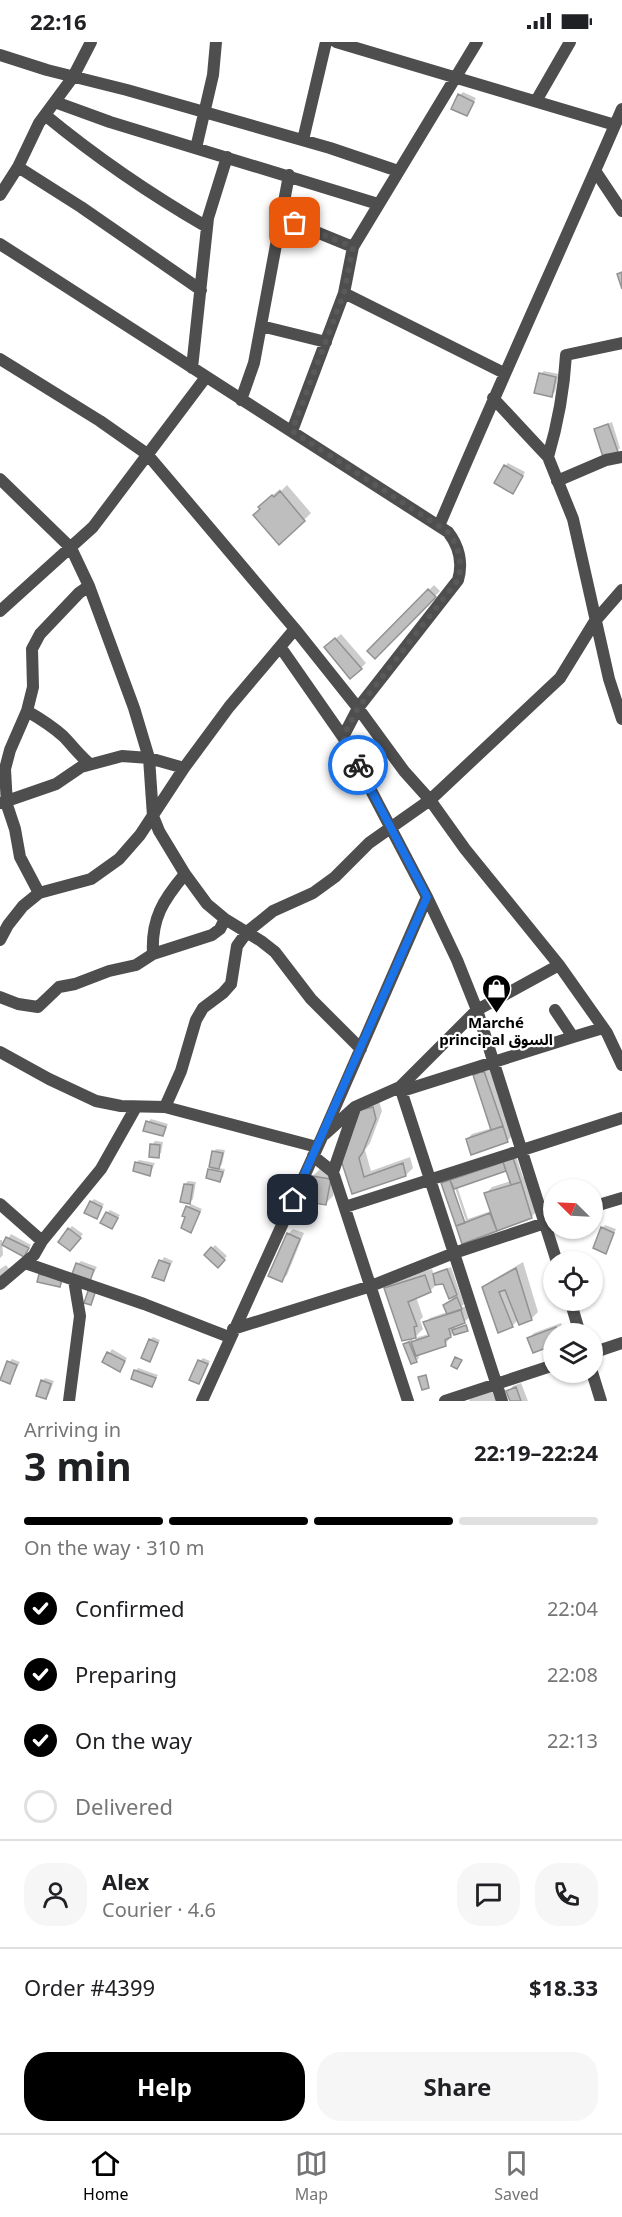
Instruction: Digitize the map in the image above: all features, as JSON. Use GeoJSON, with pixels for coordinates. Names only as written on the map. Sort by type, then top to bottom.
{"type":"FeatureCollection","features":[{"type":"Feature","properties":{"kind":"street"},"geometry":{"type":"LineString","coordinates":[[0,195],[18,167],[45,115],[73,77],[91,42]]}},
{"type":"Feature","properties":{"kind":"street"},"geometry":{"type":"LineString","coordinates":[[196,148],[213,75],[216,42]]}},
{"type":"Feature","properties":{"kind":"street"},"geometry":{"type":"LineString","coordinates":[[303,140],[326,42]]}},
{"type":"Feature","properties":{"kind":"street"},"geometry":{"type":"LineString","coordinates":[[336,42],[615,125]]}},
{"type":"Feature","properties":{"kind":"street"},"geometry":{"type":"LineString","coordinates":[[292,431],[344,293],[353,247],[477,42]]}},
{"type":"Feature","properties":{"kind":"street"},"geometry":{"type":"LineString","coordinates":[[536,101],[570,42]]}},
{"type":"Feature","properties":{"kind":"street"},"geometry":{"type":"LineString","coordinates":[[0,55],[303,140],[398,171]]}},
{"type":"Feature","properties":{"kind":"street"},"geometry":{"type":"LineString","coordinates":[[55,102],[378,204]]}},
{"type":"Feature","properties":{"kind":"street"},"geometry":{"type":"LineString","coordinates":[[439,526],[493,398],[622,109]]}},
{"type":"Feature","properties":{"kind":"street"},"geometry":{"type":"LineString","coordinates":[[45,115],[81,145],[110,163],[151,194],[207,227]]}},
{"type":"Feature","properties":{"kind":"street"},"geometry":{"type":"LineString","coordinates":[[192,369],[207,227],[227,158]]}},
{"type":"Feature","properties":{"kind":"street"},"geometry":{"type":"LineString","coordinates":[[18,167],[81,207],[201,290]]}},
{"type":"Feature","properties":{"kind":"street"},"geometry":{"type":"LineString","coordinates":[[596,171],[622,210]]}},
{"type":"Feature","properties":{"kind":"street"},"geometry":{"type":"LineString","coordinates":[[241,400],[254,363],[289,175]]}},
{"type":"Feature","properties":{"kind":"street"},"geometry":{"type":"LineString","coordinates":[[282,218],[353,247]]}},
{"type":"Feature","properties":{"kind":"street"},"geometry":{"type":"LineString","coordinates":[[0,244],[448,532],[457,547],[461,570],[458,580],[358,708],[343,737]]}},
{"type":"Feature","properties":{"kind":"street"},"geometry":{"type":"LineString","coordinates":[[344,293],[504,373]]}},
{"type":"Feature","properties":{"kind":"street"},"geometry":{"type":"LineString","coordinates":[[261,326],[326,342]]}},
{"type":"Feature","properties":{"kind":"street"},"geometry":{"type":"LineString","coordinates":[[548,458],[559,420],[566,355],[622,343]]}},
{"type":"Feature","properties":{"kind":"street"},"geometry":{"type":"LineString","coordinates":[[0,359],[147,454],[295,629],[358,708],[404,771],[430,800],[465,849],[559,965],[603,1028],[622,1065]]}},
{"type":"Feature","properties":{"kind":"street"},"geometry":{"type":"LineString","coordinates":[[0,611],[93,527],[206,377]]}},
{"type":"Feature","properties":{"kind":"street"},"geometry":{"type":"LineString","coordinates":[[493,398],[548,458],[573,519],[609,679],[622,719]]}},
{"type":"Feature","properties":{"kind":"street"},"geometry":{"type":"LineString","coordinates":[[557,480],[606,460],[622,457]]}},
{"type":"Feature","properties":{"kind":"street"},"geometry":{"type":"LineString","coordinates":[[0,479],[71,548],[89,586],[134,708],[149,758],[153,816],[159,831],[185,874],[207,904],[225,920],[275,952],[311,999],[361,1049]]}},
{"type":"Feature","properties":{"kind":"street"},"geometry":{"type":"LineString","coordinates":[[39,893],[20,857],[15,829],[3,802],[6,769],[10,750],[27,711],[33,687],[32,649],[40,634],[79,593],[89,586]]}},
{"type":"Feature","properties":{"kind":"street"},"geometry":{"type":"LineString","coordinates":[[165,1107],[181,1071],[196,1020],[203,1008],[231,984],[237,946],[247,932],[273,911],[313,893],[335,877],[369,843],[430,800],[560,678],[595,621],[622,590]]}},
{"type":"Feature","properties":{"kind":"street"},"geometry":{"type":"LineString","coordinates":[[0,940],[13,918],[39,893],[91,879],[119,859],[140,835],[184,768],[229,706],[295,629]]}},
{"type":"Feature","properties":{"kind":"street"},"geometry":{"type":"LineString","coordinates":[[280,648],[343,737],[458,960],[477,1010],[520,1149],[543,1205]]}},
{"type":"Feature","properties":{"kind":"street"},"geometry":{"type":"LineString","coordinates":[[27,711],[63,736],[75,752],[90,764]]}},
{"type":"Feature","properties":{"kind":"street"},"geometry":{"type":"LineString","coordinates":[[3,802],[56,784],[81,767],[122,756],[149,758],[184,768]]}},
{"type":"Feature","properties":{"kind":"street"},"geometry":{"type":"LineString","coordinates":[[153,954],[154,925],[170,892],[185,874]]}},
{"type":"Feature","properties":{"kind":"street"},"geometry":{"type":"LineString","coordinates":[[202,1401],[427,897]]}},
{"type":"Feature","properties":{"kind":"street"},"geometry":{"type":"LineString","coordinates":[[0,998],[38,1007],[59,987],[136,965],[153,954],[212,935],[225,920]]}},
{"type":"Feature","properties":{"kind":"street"},"geometry":{"type":"LineString","coordinates":[[401,1089],[477,1010],[559,965]]}},
{"type":"Feature","properties":{"kind":"street"},"geometry":{"type":"LineString","coordinates":[[555,1010],[573,1037]]}},
{"type":"Feature","properties":{"kind":"street"},"geometry":{"type":"LineString","coordinates":[[317,1147],[355,1107],[401,1089],[603,1028]]}},
{"type":"Feature","properties":{"kind":"street"},"geometry":{"type":"LineString","coordinates":[[0,1052],[96,1101],[121,1106],[165,1107],[317,1147],[333,1172],[408,1401]]}},
{"type":"Feature","properties":{"kind":"street"},"geometry":{"type":"LineString","coordinates":[[401,1089],[502,1401]]}},
{"type":"Feature","properties":{"kind":"street"},"geometry":{"type":"LineString","coordinates":[[0,1284],[34,1255],[42,1241],[101,1169],[136,1107]]}},
{"type":"Feature","properties":{"kind":"street"},"geometry":{"type":"LineString","coordinates":[[333,1172],[355,1107]]}},
{"type":"Feature","properties":{"kind":"street"},"geometry":{"type":"LineString","coordinates":[[345,1207],[622,1118]]}},
{"type":"Feature","properties":{"kind":"street"},"geometry":{"type":"LineString","coordinates":[[603,1204],[622,1198]]}},
{"type":"Feature","properties":{"kind":"street"},"geometry":{"type":"LineString","coordinates":[[0,1204],[42,1241]]}},
{"type":"Feature","properties":{"kind":"street"},"geometry":{"type":"LineString","coordinates":[[25,1263],[231,1333],[371,1286],[454,1253],[543,1224]]}},
{"type":"Feature","properties":{"kind":"street"},"geometry":{"type":"LineString","coordinates":[[69,1401],[80,1316],[74,1280]]}},
{"type":"Feature","properties":{"kind":"street"},"geometry":{"type":"LineString","coordinates":[[603,1349],[622,1343]]}},
{"type":"Feature","properties":{"kind":"street"},"geometry":{"type":"LineString","coordinates":[[445,1401],[543,1369]]}},
{"type":"Feature","properties":{"kind":"street"},"geometry":{"type":"LineString","coordinates":[[595,1383],[601,1401]]}},
{"type":"Feature","properties":{"kind":"building"},"geometry":{"type":"Polygon","coordinates":[[[458,94],[474,102],[467,116],[451,109],[458,94]]]}},
{"type":"Feature","properties":{"kind":"building"},"geometry":{"type":"Polygon","coordinates":[[[622,272],[622,289],[617,274],[622,272]]]}},
{"type":"Feature","properties":{"kind":"building"},"geometry":{"type":"Polygon","coordinates":[[[539,373],[556,377],[552,397],[534,393],[539,373]]]}},
{"type":"Feature","properties":{"kind":"building"},"geometry":{"type":"Polygon","coordinates":[[[608,424],[618,452],[603,457],[594,429],[608,424]]]}},
{"type":"Feature","properties":{"kind":"building"},"geometry":{"type":"Polygon","coordinates":[[[504,465],[523,476],[513,494],[494,483],[504,465]]]}},
{"type":"Feature","properties":{"kind":"building"},"geometry":{"type":"Polygon","coordinates":[[[280,491],[305,521],[279,545],[253,515],[260,509],[258,507],[280,491]]]}},
{"type":"Feature","properties":{"kind":"building"},"geometry":{"type":"Polygon","coordinates":[[[428,589],[436,597],[375,659],[367,651],[428,589]]]}},
{"type":"Feature","properties":{"kind":"building"},"geometry":{"type":"Polygon","coordinates":[[[335,638],[362,669],[350,679],[324,647],[335,638]]]}},
{"type":"Feature","properties":{"kind":"building"},"geometry":{"type":"Polygon","coordinates":[[[484,1071],[503,1126],[491,1130],[473,1075],[484,1071]]]}},
{"type":"Feature","properties":{"kind":"building"},"geometry":{"type":"Polygon","coordinates":[[[373,1107],[376,1119],[359,1158],[364,1177],[403,1163],[406,1176],[352,1194],[341,1160],[360,1110],[373,1107]]]}},
{"type":"Feature","properties":{"kind":"building"},"geometry":{"type":"Polygon","coordinates":[[[146,1121],[166,1127],[163,1136],[143,1131],[146,1121]]]}},
{"type":"Feature","properties":{"kind":"building"},"geometry":{"type":"Polygon","coordinates":[[[503,1126],[508,1142],[471,1155],[466,1139],[503,1126]]]}},
{"type":"Feature","properties":{"kind":"building"},"geometry":{"type":"Polygon","coordinates":[[[150,1144],[160,1145],[159,1158],[149,1157],[150,1144]]]}},
{"type":"Feature","properties":{"kind":"building"},"geometry":{"type":"Polygon","coordinates":[[[212,1151],[223,1153],[219,1169],[209,1167],[212,1151]]]}},
{"type":"Feature","properties":{"kind":"building"},"geometry":{"type":"Polygon","coordinates":[[[513,1158],[521,1182],[511,1185],[503,1162],[513,1158]]]}},
{"type":"Feature","properties":{"kind":"building"},"geometry":{"type":"Polygon","coordinates":[[[135,1162],[152,1166],[150,1176],[133,1171],[135,1162]]]}},
{"type":"Feature","properties":{"kind":"building"},"geometry":{"type":"Polygon","coordinates":[[[503,1162],[506,1171],[454,1189],[450,1180],[503,1162]]]}},
{"type":"Feature","properties":{"kind":"building"},"geometry":{"type":"Polygon","coordinates":[[[208,1169],[223,1172],[220,1182],[206,1178],[208,1169]]]}},
{"type":"Feature","properties":{"kind":"building"},"geometry":{"type":"Polygon","coordinates":[[[312,1176],[331,1179],[326,1205],[307,1202],[312,1176]]]}},
{"type":"Feature","properties":{"kind":"building"},"geometry":{"type":"Polygon","coordinates":[[[450,1180],[465,1223],[456,1226],[441,1183],[450,1180]]]}},
{"type":"Feature","properties":{"kind":"building"},"geometry":{"type":"Polygon","coordinates":[[[521,1182],[532,1218],[497,1231],[484,1193],[521,1182]]]}},
{"type":"Feature","properties":{"kind":"building"},"geometry":{"type":"Polygon","coordinates":[[[184,1184],[193,1185],[190,1204],[180,1202],[184,1184]]]}},
{"type":"Feature","properties":{"kind":"building"},"geometry":{"type":"Polygon","coordinates":[[[90,1201],[102,1207],[97,1219],[84,1213],[90,1201]]]}},
{"type":"Feature","properties":{"kind":"building"},"geometry":{"type":"Polygon","coordinates":[[[186,1206],[200,1212],[191,1233],[181,1228],[186,1206]]]}},
{"type":"Feature","properties":{"kind":"building"},"geometry":{"type":"Polygon","coordinates":[[[106,1212],[118,1218],[112,1229],[100,1223],[106,1212]]]}},
{"type":"Feature","properties":{"kind":"building"},"geometry":{"type":"Polygon","coordinates":[[[490,1213],[497,1231],[462,1244],[456,1226],[490,1213]]]}},
{"type":"Feature","properties":{"kind":"building"},"geometry":{"type":"Polygon","coordinates":[[[68,1228],[81,1238],[70,1251],[58,1242],[68,1228]]]}},
{"type":"Feature","properties":{"kind":"building"},"geometry":{"type":"Polygon","coordinates":[[[603,1228],[614,1233],[606,1254],[593,1248],[596,1239],[603,1239],[603,1228]]]}},
{"type":"Feature","properties":{"kind":"building"},"geometry":{"type":"Polygon","coordinates":[[[287,1233],[300,1239],[282,1282],[268,1276],[287,1233]]]}},
{"type":"Feature","properties":{"kind":"building"},"geometry":{"type":"Polygon","coordinates":[[[6,1237],[29,1248],[24,1257],[2,1245],[6,1237]]]}},
{"type":"Feature","properties":{"kind":"building"},"geometry":{"type":"Polygon","coordinates":[[[211,1247],[225,1260],[218,1268],[204,1255],[211,1247]]]}},
{"type":"Feature","properties":{"kind":"building"},"geometry":{"type":"Polygon","coordinates":[[[159,1260],[170,1264],[164,1281],[152,1277],[159,1260]]]}},
{"type":"Feature","properties":{"kind":"building"},"geometry":{"type":"Polygon","coordinates":[[[76,1263],[94,1270],[90,1281],[72,1274],[76,1263]]]}},
{"type":"Feature","properties":{"kind":"building"},"geometry":{"type":"Polygon","coordinates":[[[516,1268],[532,1320],[519,1325],[505,1290],[499,1292],[513,1327],[498,1333],[482,1287],[516,1268]]]}},
{"type":"Feature","properties":{"kind":"building"},"geometry":{"type":"Polygon","coordinates":[[[447,1269],[457,1295],[449,1299],[443,1284],[435,1285],[433,1274],[447,1269]]]}},
{"type":"Feature","properties":{"kind":"building"},"geometry":{"type":"Polygon","coordinates":[[[39,1274],[62,1279],[60,1287],[37,1282],[39,1274]]]}},
{"type":"Feature","properties":{"kind":"building"},"geometry":{"type":"Polygon","coordinates":[[[425,1275],[431,1292],[408,1302],[417,1326],[414,1327],[416,1338],[402,1341],[384,1288],[425,1275]]]}},
{"type":"Feature","properties":{"kind":"building"},"geometry":{"type":"Polygon","coordinates":[[[89,1288],[96,1290],[91,1305],[84,1303],[89,1288]]]}},
{"type":"Feature","properties":{"kind":"building"},"geometry":{"type":"Polygon","coordinates":[[[457,1297],[462,1309],[447,1314],[443,1305],[457,1297]]]}},
{"type":"Feature","properties":{"kind":"building"},"geometry":{"type":"Polygon","coordinates":[[[461,1310],[465,1323],[449,1329],[451,1337],[445,1340],[446,1346],[416,1356],[411,1342],[429,1336],[423,1322],[461,1310]]]}},
{"type":"Feature","properties":{"kind":"building"},"geometry":{"type":"Polygon","coordinates":[[[466,1325],[468,1331],[454,1335],[452,1330],[466,1325]]]}},
{"type":"Feature","properties":{"kind":"building"},"geometry":{"type":"Polygon","coordinates":[[[543,1332],[543,1349],[533,1353],[527,1338],[543,1332]]]}},
{"type":"Feature","properties":{"kind":"building"},"geometry":{"type":"Polygon","coordinates":[[[149,1339],[158,1343],[150,1362],[141,1358],[149,1339]]]}},
{"type":"Feature","properties":{"kind":"building"},"geometry":{"type":"Polygon","coordinates":[[[409,1342],[417,1362],[411,1364],[403,1344],[409,1342]]]}},
{"type":"Feature","properties":{"kind":"building"},"geometry":{"type":"Polygon","coordinates":[[[107,1352],[125,1361],[120,1372],[102,1362],[107,1352]]]}},
{"type":"Feature","properties":{"kind":"building"},"geometry":{"type":"Polygon","coordinates":[[[455,1357],[462,1360],[457,1369],[451,1366],[455,1357]]]}},
{"type":"Feature","properties":{"kind":"building"},"geometry":{"type":"Polygon","coordinates":[[[198,1360],[208,1364],[199,1384],[189,1380],[198,1360]]]}},
{"type":"Feature","properties":{"kind":"building"},"geometry":{"type":"Polygon","coordinates":[[[7,1361],[17,1365],[10,1384],[0,1380],[7,1361]]]}},
{"type":"Feature","properties":{"kind":"building"},"geometry":{"type":"Polygon","coordinates":[[[134,1370],[156,1378],[152,1387],[131,1379],[134,1370]]]}},
{"type":"Feature","properties":{"kind":"building"},"geometry":{"type":"Polygon","coordinates":[[[426,1375],[429,1388],[422,1390],[418,1377],[426,1375]]]}},
{"type":"Feature","properties":{"kind":"building"},"geometry":{"type":"Polygon","coordinates":[[[41,1380],[51,1384],[46,1399],[36,1396],[41,1380]]]}},
{"type":"Feature","properties":{"kind":"building"},"geometry":{"type":"Polygon","coordinates":[[[516,1387],[521,1401],[510,1401],[506,1391],[516,1387]]]}},
{"type":"Feature","properties":{"kind":"way so far"},"geometry":{"type":"LineString","coordinates":[[295,223],[353,247],[344,293],[292,431],[448,532],[453,538],[460,558],[461,570],[458,580],[358,708],[343,737],[358,765]]}},
{"type":"Feature","properties":{"kind":"place","name":"Marché principal السوق"},"geometry":{"type":"Point","coordinates":[496,1014]}},
{"type":"Feature","properties":{"kind":"route"},"geometry":{"type":"LineString","coordinates":[[293,1200],[427,897],[358,765]]}}]}
